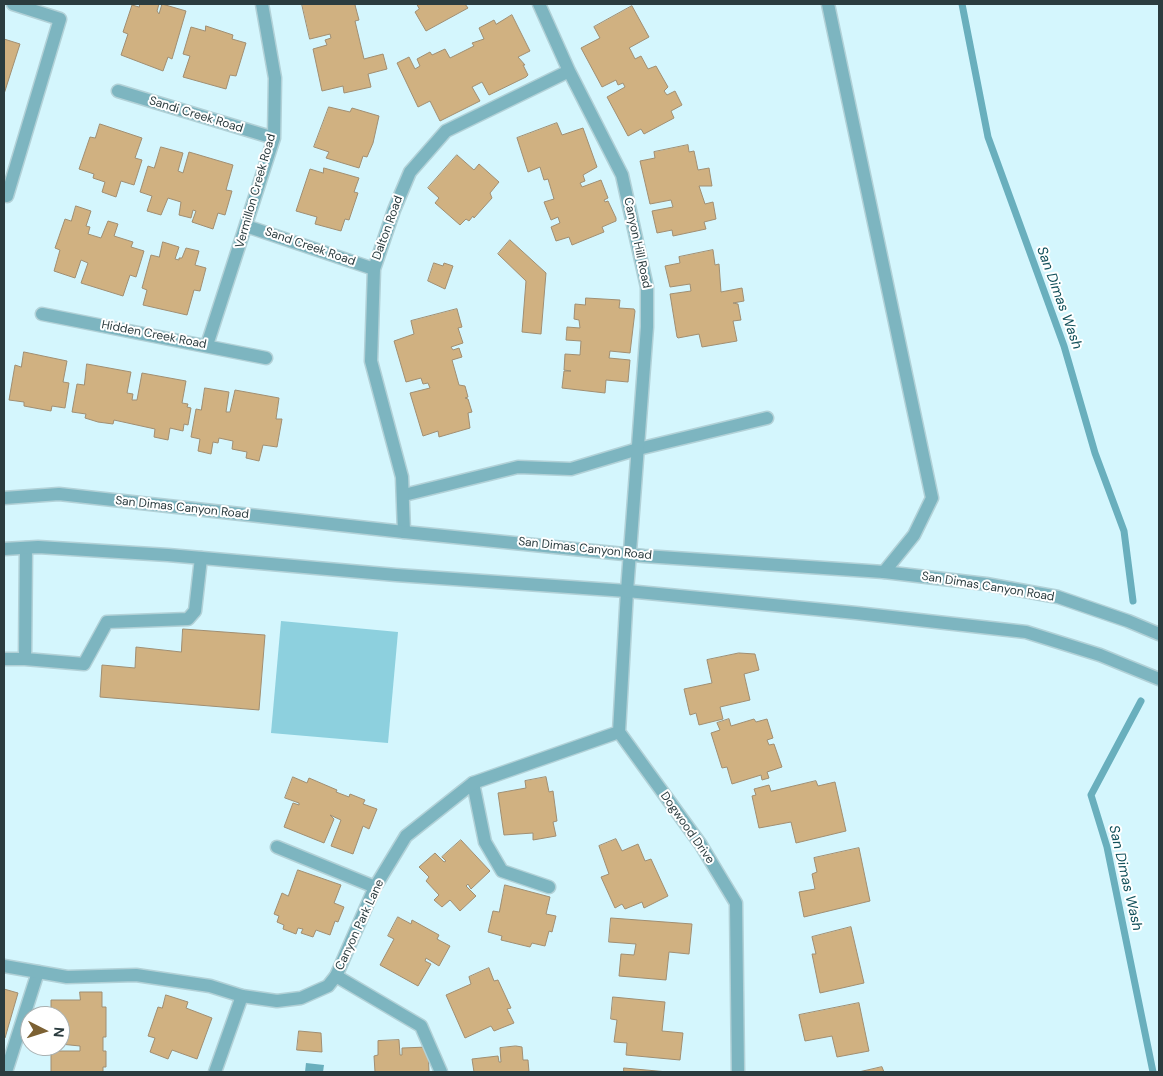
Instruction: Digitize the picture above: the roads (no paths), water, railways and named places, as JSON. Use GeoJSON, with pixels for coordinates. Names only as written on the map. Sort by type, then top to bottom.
{"type":"FeatureCollection","features":[{"type":"Feature","properties":{"kind":"street"},"geometry":{"type":"LineString","coordinates":[[4,195],[7,196],[60,19],[13,4]]}},
{"type":"Feature","properties":{"kind":"street","name":"Vermillon Creek Road"},"geometry":{"type":"LineString","coordinates":[[207,345],[274,138],[275,78],[262,4]]}},
{"type":"Feature","properties":{"kind":"street","name":"Canyon Hill Road"},"geometry":{"type":"LineString","coordinates":[[539,4],[569,71],[622,175],[648,287],[647,327],[627,591]]}},
{"type":"Feature","properties":{"kind":"street"},"geometry":{"type":"LineString","coordinates":[[828,4],[932,498],[914,536],[884,572]]}},
{"type":"Feature","properties":{"kind":"street","name":"Dalton Road"},"geometry":{"type":"LineString","coordinates":[[404,532],[402,477],[371,361],[374,269],[410,172],[446,131],[569,71]]}},
{"type":"Feature","properties":{"kind":"street","name":"Sandi Creek Road"},"geometry":{"type":"LineString","coordinates":[[118,91],[274,138]]}},
{"type":"Feature","properties":{"kind":"street","name":"Sand Creek Road"},"geometry":{"type":"LineString","coordinates":[[246,226],[374,269]]}},
{"type":"Feature","properties":{"kind":"street","name":"Hidden Creek Road"},"geometry":{"type":"LineString","coordinates":[[42,314],[266,358]]}},
{"type":"Feature","properties":{"kind":"street"},"geometry":{"type":"LineString","coordinates":[[404,495],[518,467],[571,469],[638,449],[768,418]]}},
{"type":"Feature","properties":{"kind":"street","name":"San Dimas Canyon Road"},"geometry":{"type":"LineString","coordinates":[[4,498],[59,494],[404,532],[631,553],[644,556],[884,572],[986,584],[1058,597],[1128,621],[1159,634]]}},
{"type":"Feature","properties":{"kind":"street"},"geometry":{"type":"LineString","coordinates":[[4,549],[26,548],[201,558],[627,591],[856,613],[1026,632],[1100,655],[1159,679]]}},
{"type":"Feature","properties":{"kind":"street"},"geometry":{"type":"LineString","coordinates":[[25,659],[26,548]]}},
{"type":"Feature","properties":{"kind":"street"},"geometry":{"type":"LineString","coordinates":[[4,659],[84,664],[107,622],[188,619],[195,611],[201,558]]}},
{"type":"Feature","properties":{"kind":"street"},"geometry":{"type":"LineString","coordinates":[[618,732],[627,591]]}},
{"type":"Feature","properties":{"kind":"street","name":"Canyon Park Lane"},"geometry":{"type":"LineString","coordinates":[[4,966],[67,977],[136,975],[210,986],[242,996],[277,1001],[302,998],[328,986],[336,976],[375,888],[406,836],[473,784],[618,732]]}},
{"type":"Feature","properties":{"kind":"street","name":"Dogwood Drive"},"geometry":{"type":"LineString","coordinates":[[618,732],[700,845],[736,903],[738,1072]]}},
{"type":"Feature","properties":{"kind":"street"},"geometry":{"type":"LineString","coordinates":[[473,784],[485,842],[502,871],[549,887]]}},
{"type":"Feature","properties":{"kind":"street"},"geometry":{"type":"LineString","coordinates":[[277,847],[375,888]]}},
{"type":"Feature","properties":{"kind":"street"},"geometry":{"type":"LineString","coordinates":[[6,1072],[38,972]]}},
{"type":"Feature","properties":{"kind":"street"},"geometry":{"type":"LineString","coordinates":[[336,976],[421,1026],[441,1072]]}},
{"type":"Feature","properties":{"kind":"street"},"geometry":{"type":"LineString","coordinates":[[215,1072],[242,996]]}},
{"type":"Feature","properties":{"kind":"waterway","name":"San Dimas Wash"},"geometry":{"type":"LineString","coordinates":[[962,4],[988,137],[1064,346],[1095,453],[1124,531],[1133,601]]}},
{"type":"Feature","properties":{"kind":"waterway","name":"San Dimas Wash"},"geometry":{"type":"LineString","coordinates":[[1141,701],[1091,795],[1107,847],[1153,1072]]}}]}
